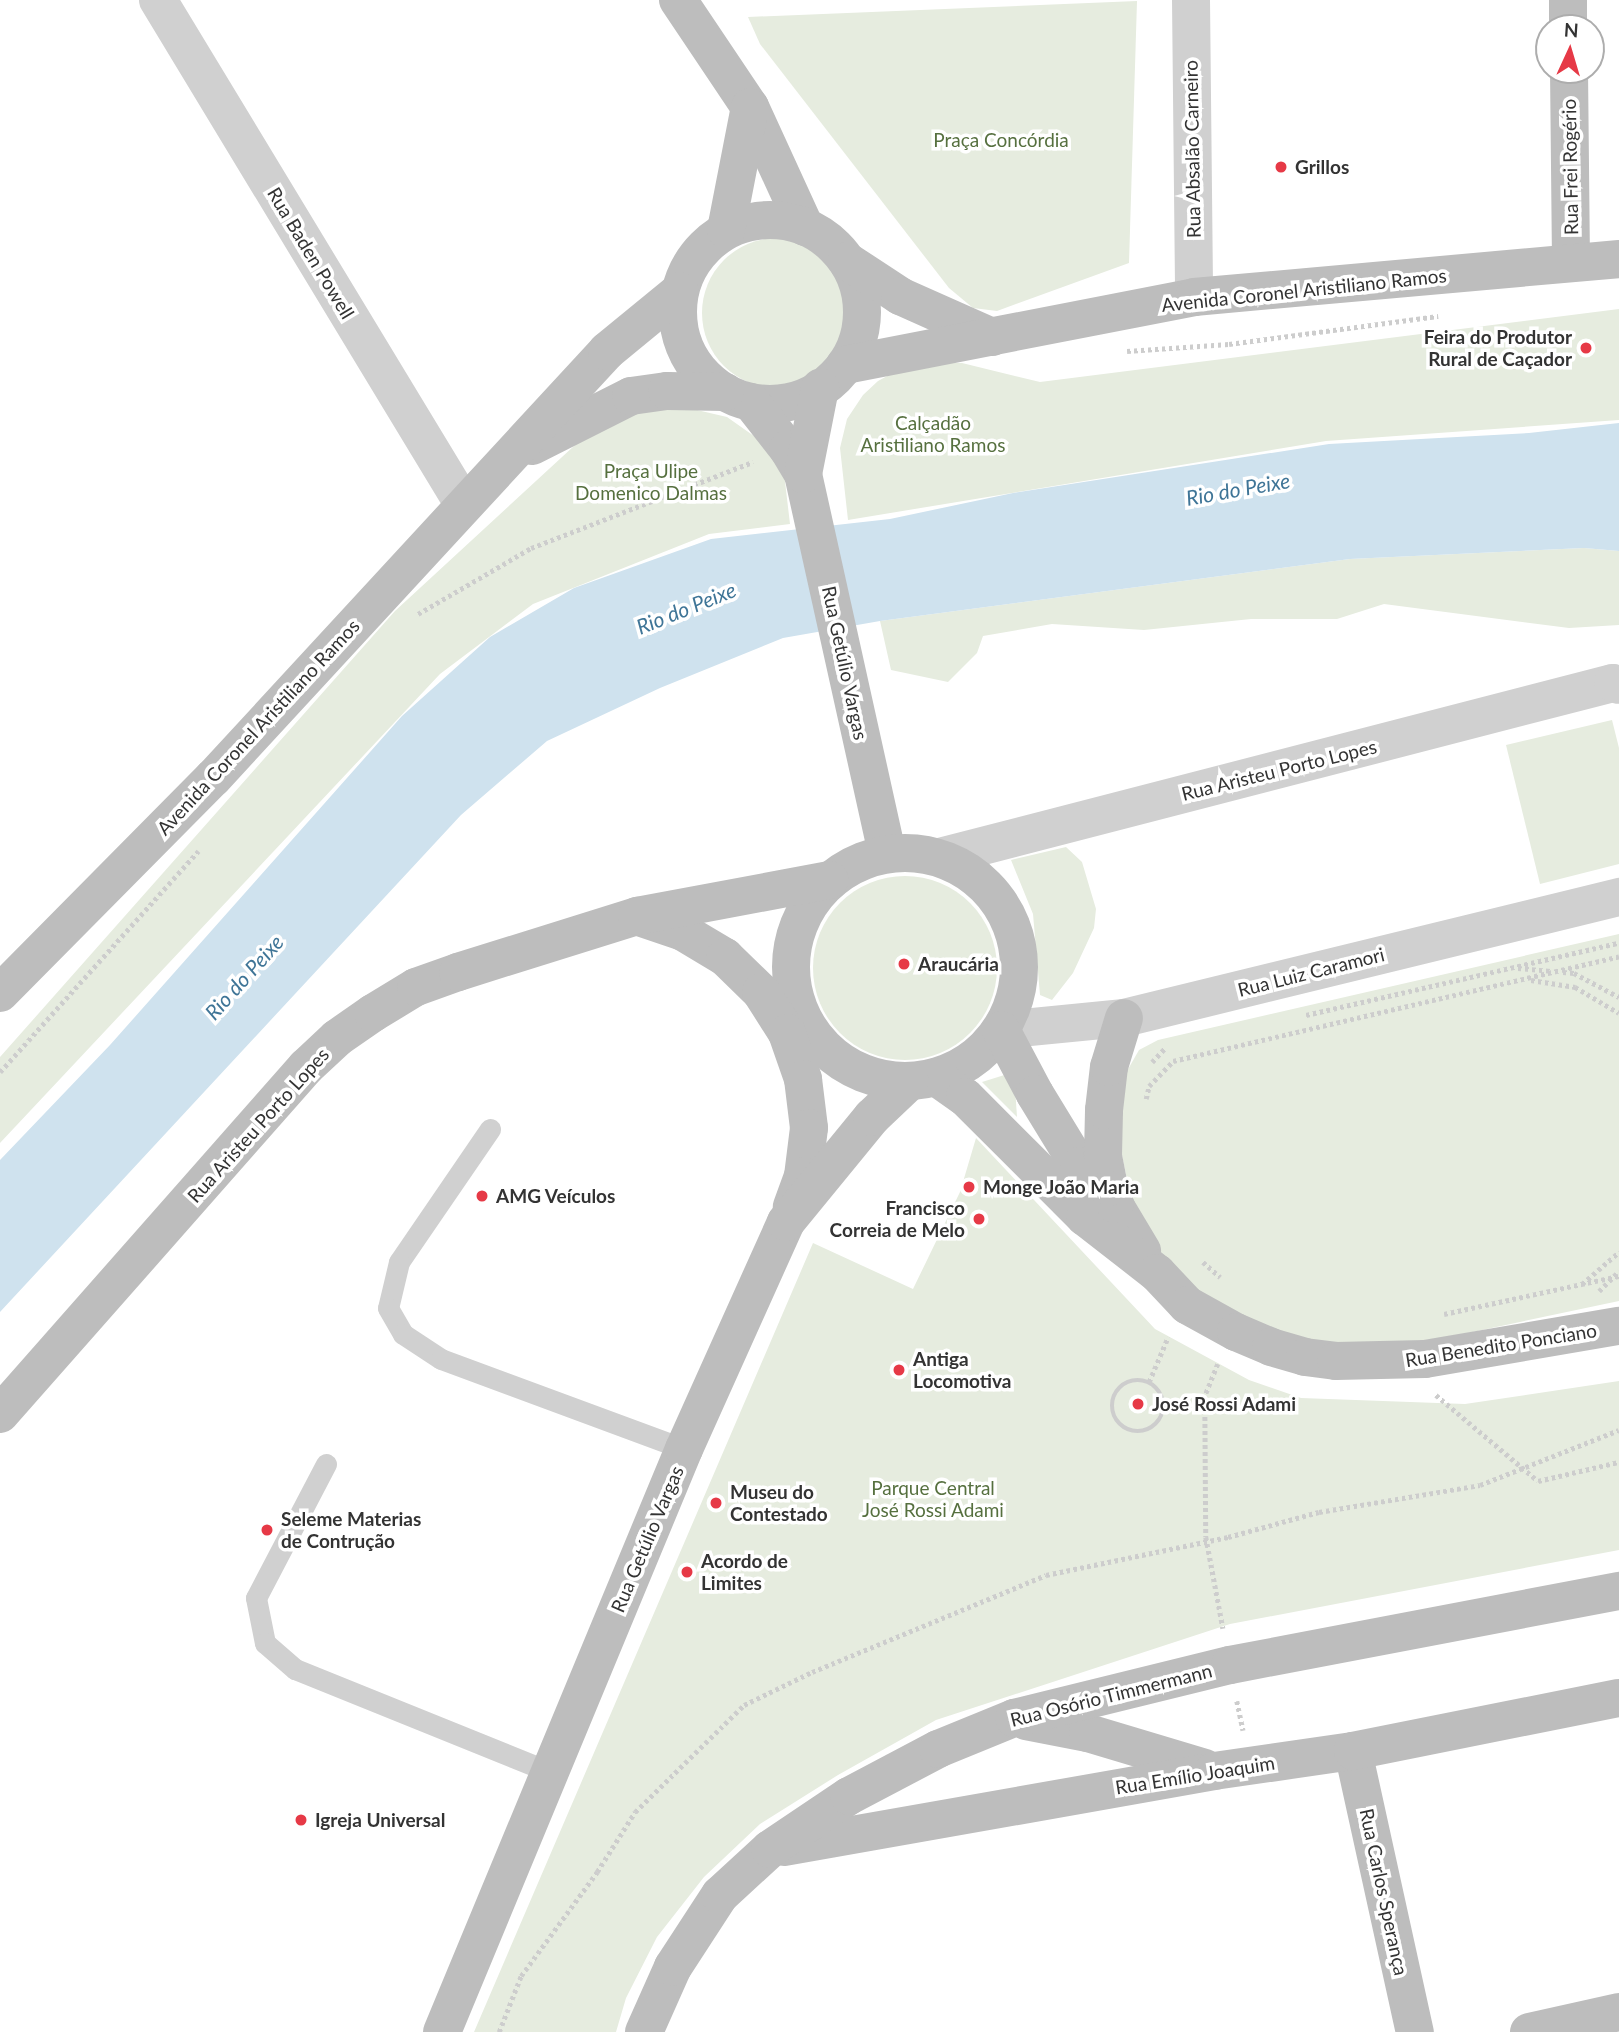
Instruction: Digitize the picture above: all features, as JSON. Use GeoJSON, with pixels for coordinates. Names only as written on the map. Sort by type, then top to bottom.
{"type":"FeatureCollection","features":[{"type":"Feature","properties":{"kind":"main road"},"geometry":{"type":"LineString","coordinates":[[679,0],[750,107],[805,227]]}},
{"type":"Feature","properties":{"kind":"main road","name":"Rua Frei Rogério"},"geometry":{"type":"LineString","coordinates":[[1569,84],[1571,263]]}},
{"type":"Feature","properties":{"kind":"main road"},"geometry":{"type":"LineString","coordinates":[[726,230],[750,107]]}},
{"type":"Feature","properties":{"kind":"main road"},"geometry":{"type":"LineString","coordinates":[[847,261],[858,286],[862,313],[858,341],[833,377],[798,399],[775,403],[738,397],[701,373],[684,348],[677,318],[680,291],[689,267],[705,246],[726,230],[752,221],[779,220],[805,227],[828,241],[847,261],[900,296],[992,337]]}},
{"type":"Feature","properties":{"kind":"main road","name":"Avenida Coronel Aristiliano Ramos"},"geometry":{"type":"LineString","coordinates":[[833,377],[992,337],[1194,297],[1617,257]]}},
{"type":"Feature","properties":{"kind":"main road","name":"Avenida Coronel Aristiliano Ramos"},"geometry":{"type":"LineString","coordinates":[[0,993],[213,778],[607,351],[680,291]]}},
{"type":"Feature","properties":{"kind":"main road","name":"Rua Getúlio Vargas"},"geometry":{"type":"LineString","coordinates":[[801,476],[833,377]]}},
{"type":"Feature","properties":{"kind":"main road","name":"Avenida Coronel Aristiliano Ramos"},"geometry":{"type":"LineString","coordinates":[[511,456],[631,396],[667,391],[738,397]]}},
{"type":"Feature","properties":{"kind":"main road","name":"Rua Getúlio Vargas"},"geometry":{"type":"LineString","coordinates":[[738,397],[801,476],[887,853]]}},
{"type":"Feature","properties":{"kind":"main road"},"geometry":{"type":"LineString","coordinates":[[914,852],[940,857],[968,870],[990,890],[1008,915],[1018,943],[1020,974],[1014,1003],[1001,1030],[972,1059],[923,1079],[878,1078],[848,1067],[823,1048],[804,1023],[793,993],[790,962],[795,931],[808,903],[830,880],[856,862],[887,853],[914,852]]}},
{"type":"Feature","properties":{"kind":"main road","name":"Rua Aristeu Porto Lopes"},"geometry":{"type":"LineString","coordinates":[[0,1414],[306,1067],[337,1038],[416,987],[637,916],[830,880]]}},
{"type":"Feature","properties":{"kind":"main road"},"geometry":{"type":"LineString","coordinates":[[637,916],[683,932],[725,957],[761,992],[787,1033],[803,1079],[808,1128],[803,1176],[786,1222]]}},
{"type":"Feature","properties":{"kind":"main road"},"geometry":{"type":"LineString","coordinates":[[1117,1209],[1108,1188],[1103,1155],[1104,1110],[1109,1066],[1124,1018]]}},
{"type":"Feature","properties":{"kind":"main road","name":"Rua Benedito Ponciano"},"geometry":{"type":"LineString","coordinates":[[1001,1030],[1035,1094],[1079,1166],[1117,1209],[1157,1273]]}},
{"type":"Feature","properties":{"kind":"main road","name":"Rua Getúlio Vargas"},"geometry":{"type":"LineString","coordinates":[[442,2032],[684,1449],[786,1222],[872,1117],[923,1079]]}},
{"type":"Feature","properties":{"kind":"main road","name":"Rua Benedito Ponciano"},"geometry":{"type":"LineString","coordinates":[[923,1079],[965,1097],[1085,1217],[1157,1273],[1187,1305],[1236,1332],[1305,1357],[1336,1361],[1425,1360],[1613,1309]]}},
{"type":"Feature","properties":{"kind":"main road","name":"Rua Osório Timmermann"},"geometry":{"type":"LineString","coordinates":[[644,2032],[673,1967],[720,1895],[771,1849],[849,1796],[938,1749],[1014,1718],[1230,1665],[1619,1591]]}},
{"type":"Feature","properties":{"kind":"main road","name":"Rua Emílio Joaquim"},"geometry":{"type":"LineString","coordinates":[[771,1849],[1214,1771],[1353,1751],[1619,1698]]}},
{"type":"Feature","properties":{"kind":"main road"},"geometry":{"type":"LineString","coordinates":[[1014,1718],[1088,1733],[1214,1771]]}},
{"type":"Feature","properties":{"kind":"main road","name":"Rua Carlos Sperança"},"geometry":{"type":"LineString","coordinates":[[1353,1751],[1415,2032]]}},
{"type":"Feature","properties":{"kind":"main road"},"geometry":{"type":"LineString","coordinates":[[1529,2032],[1619,2012]]}},
{"type":"Feature","properties":{"kind":"street","name":"Rua Baden Powell"},"geometry":{"type":"LineString","coordinates":[[158,0],[464,505]]}},
{"type":"Feature","properties":{"kind":"street"},"geometry":{"type":"LineString","coordinates":[[679,0],[690,0]]}},
{"type":"Feature","properties":{"kind":"street","name":"Rua Absalão Carneiro"},"geometry":{"type":"LineString","coordinates":[[1191,0],[1194,297]]}},
{"type":"Feature","properties":{"kind":"street","name":"Rua Aristeu Porto Lopes"},"geometry":{"type":"LineString","coordinates":[[940,857],[1600,687],[1619,685]]}},
{"type":"Feature","properties":{"kind":"street","name":"Rua Luiz Caramori"},"geometry":{"type":"LineString","coordinates":[[1001,1030],[1124,1018],[1619,897]]}},
{"type":"Feature","properties":{"kind":"lane"},"geometry":{"type":"LineString","coordinates":[[490,1129],[399,1262],[388,1308],[403,1334],[441,1359],[684,1449]]}},
{"type":"Feature","properties":{"kind":"lane"},"geometry":{"type":"LineString","coordinates":[[326,1464],[256,1598],[265,1643],[295,1669],[550,1772]]}},
{"type":"Feature","properties":{"kind":"path"},"geometry":{"type":"LineString","coordinates":[[1122,352],[1228,344],[1445,315]]}},
{"type":"Feature","properties":{"kind":"path"},"geometry":{"type":"LineString","coordinates":[[415,616],[531,548],[801,476]]}},
{"type":"Feature","properties":{"kind":"path"},"geometry":{"type":"LineString","coordinates":[[0,1072],[201,847]]}},
{"type":"Feature","properties":{"kind":"path"},"geometry":{"type":"LineString","coordinates":[[1298,1017],[1619,943]]}},
{"type":"Feature","properties":{"kind":"path"},"geometry":{"type":"LineString","coordinates":[[1145,1108],[1149,1086],[1173,1061],[1527,980],[1619,956]]}},
{"type":"Feature","properties":{"kind":"path"},"geometry":{"type":"LineString","coordinates":[[1510,968],[1574,973],[1619,997]]}},
{"type":"Feature","properties":{"kind":"path"},"geometry":{"type":"LineString","coordinates":[[1527,980],[1575,987],[1619,1013]]}},
{"type":"Feature","properties":{"kind":"path"},"geometry":{"type":"LineString","coordinates":[[1147,1069],[1163,1048],[1176,1045]]}},
{"type":"Feature","properties":{"kind":"path"},"geometry":{"type":"LineString","coordinates":[[1582,1284],[1619,1252]]}},
{"type":"Feature","properties":{"kind":"path"},"geometry":{"type":"LineString","coordinates":[[1201,1260],[1221,1278]]}},
{"type":"Feature","properties":{"kind":"path"},"geometry":{"type":"LineString","coordinates":[[1441,1315],[1617,1275]]}},
{"type":"Feature","properties":{"kind":"path"},"geometry":{"type":"LineString","coordinates":[[1613,1309],[1595,1294],[1617,1275]]}},
{"type":"Feature","properties":{"kind":"path"},"geometry":{"type":"LineString","coordinates":[[1149,1382],[1172,1328]]}},
{"type":"Feature","properties":{"kind":"path"},"geometry":{"type":"LineString","coordinates":[[1219,1360],[1205,1396],[1206,1537],[1223,1631]]}},
{"type":"Feature","properties":{"kind":"path"},"geometry":{"type":"LineString","coordinates":[[1132,1380],[1149,1382],[1162,1394],[1164,1412],[1154,1427],[1137,1432],[1128,1430],[1116,1420],[1114,1395],[1132,1380]]}},
{"type":"Feature","properties":{"kind":"path"},"geometry":{"type":"LineString","coordinates":[[1431,1390],[1538,1480],[1619,1462]]}},
{"type":"Feature","properties":{"kind":"path"},"geometry":{"type":"LineString","coordinates":[[499,2032],[521,1976],[597,1872],[635,1812],[744,1705],[811,1672],[1046,1575],[1228,1536],[1319,1512],[1480,1485],[1619,1430]]}},
{"type":"Feature","properties":{"kind":"green space","name":"Praça Concórdia"},"geometry":{"type":"Polygon","coordinates":[[[1137,1],[1129,263],[997,311],[973,308],[949,288],[760,44],[748,17],[1137,1]]]}},
{"type":"Feature","properties":{"kind":"green space"},"geometry":{"type":"Polygon","coordinates":[[[777,238],[806,243],[830,260],[847,284],[852,313],[847,342],[830,366],[806,383],[777,388],[748,383],[724,366],[707,342],[702,313],[707,284],[724,260],[748,243],[777,238]]]}},
{"type":"Feature","properties":{"kind":"green space","name":"Calçadão Aristiliano Ramos"},"geometry":{"type":"Polygon","coordinates":[[[1619,309],[1619,420],[1326,441],[848,520],[840,448],[847,419],[863,395],[878,381],[898,370],[942,363],[962,363],[1040,382],[1619,309]]]}},
{"type":"Feature","properties":{"kind":"green space","name":"Praça Ulipe Domenico Dalmas"},"geometry":{"type":"Polygon","coordinates":[[[684,407],[727,417],[761,441],[784,473],[790,524],[709,534],[533,604],[440,674],[0,1143],[0,1057],[395,611],[587,434],[637,411],[684,407]]]}},
{"type":"Feature","properties":{"kind":"green space"},"geometry":{"type":"Polygon","coordinates":[[[1584,548],[1619,551],[1619,625],[1569,628],[1384,604],[1337,619],[1251,619],[1144,630],[1052,624],[983,636],[977,653],[948,682],[891,670],[880,621],[1350,559],[1584,548]]]}},
{"type":"Feature","properties":{"kind":"green space"},"geometry":{"type":"Polygon","coordinates":[[[1612,720],[1619,748],[1619,864],[1540,884],[1506,745],[1612,720]]]}},
{"type":"Feature","properties":{"kind":"green space"},"geometry":{"type":"Polygon","coordinates":[[[1066,847],[1082,862],[1096,909],[1094,928],[1073,973],[1052,1000],[1040,995],[1033,914],[1011,860],[1066,847]]]}},
{"type":"Feature","properties":{"kind":"green space"},"geometry":{"type":"Polygon","coordinates":[[[905,876],[940,883],[956,891],[970,903],[982,917],[990,933],[997,968],[990,1003],[982,1019],[970,1033],[956,1045],[940,1053],[905,1060],[870,1053],[854,1045],[840,1033],[828,1019],[820,1003],[813,968],[820,933],[828,917],[840,903],[854,891],[870,883],[905,876]]]}},
{"type":"Feature","properties":{"kind":"green space"},"geometry":{"type":"Polygon","coordinates":[[[1619,934],[1619,1301],[1449,1337],[1369,1347],[1299,1343],[1222,1312],[1175,1274],[1137,1228],[1116,1126],[1127,1071],[1139,1050],[1158,1040],[1619,934]]]}},
{"type":"Feature","properties":{"kind":"green space"},"geometry":{"type":"Polygon","coordinates":[[[1014,1072],[1017,1117],[982,1082],[1014,1072]]]}},
{"type":"Feature","properties":{"kind":"green space","name":"Parque Central José Rossi Adami"},"geometry":{"type":"Polygon","coordinates":[[[976,1138],[1155,1329],[1249,1380],[1301,1398],[1465,1404],[1619,1381],[1619,1550],[1230,1624],[936,1720],[838,1775],[760,1824],[704,1877],[657,1937],[626,1998],[616,2032],[474,2032],[813,1243],[913,1289],[960,1192],[976,1138]]]}},
{"type":"Feature","properties":{"kind":"water","name":"Rio do Peixe"},"geometry":{"type":"Polygon","coordinates":[[[1619,423],[1619,551],[1584,548],[1350,559],[880,621],[783,638],[660,688],[547,741],[461,815],[0,1312],[0,1160],[110,1045],[402,716],[490,637],[574,588],[711,539],[890,519],[1013,493],[1329,444],[1529,433],[1619,423]]]}},
{"type":"Feature","properties":{"kind":"place","name":"Grillos"},"geometry":{"type":"Point","coordinates":[1281,167]}},
{"type":"Feature","properties":{"kind":"place","name":"Feira do Produtor Rural de Caçador"},"geometry":{"type":"Point","coordinates":[1586,348]}},
{"type":"Feature","properties":{"kind":"place","name":"Araucária"},"geometry":{"type":"Point","coordinates":[904,964]}},
{"type":"Feature","properties":{"kind":"place","name":"Monge João Maria"},"geometry":{"type":"Point","coordinates":[969,1187]}},
{"type":"Feature","properties":{"kind":"place","name":"AMG Veículos"},"geometry":{"type":"Point","coordinates":[482,1196]}},
{"type":"Feature","properties":{"kind":"place","name":"Francisco Correia de Melo"},"geometry":{"type":"Point","coordinates":[979,1219]}},
{"type":"Feature","properties":{"kind":"place","name":"Antiga Locomotiva"},"geometry":{"type":"Point","coordinates":[899,1370]}},
{"type":"Feature","properties":{"kind":"place","name":"José Rossi Adami"},"geometry":{"type":"Point","coordinates":[1138,1404]}},
{"type":"Feature","properties":{"kind":"place","name":"Museu do Contestado"},"geometry":{"type":"Point","coordinates":[716,1503]}},
{"type":"Feature","properties":{"kind":"place","name":"Seleme Materias de Contrução"},"geometry":{"type":"Point","coordinates":[267,1530]}},
{"type":"Feature","properties":{"kind":"place","name":"Acordo de Limites"},"geometry":{"type":"Point","coordinates":[687,1572]}},
{"type":"Feature","properties":{"kind":"place","name":"Igreja Universal"},"geometry":{"type":"Point","coordinates":[301,1820]}}]}
